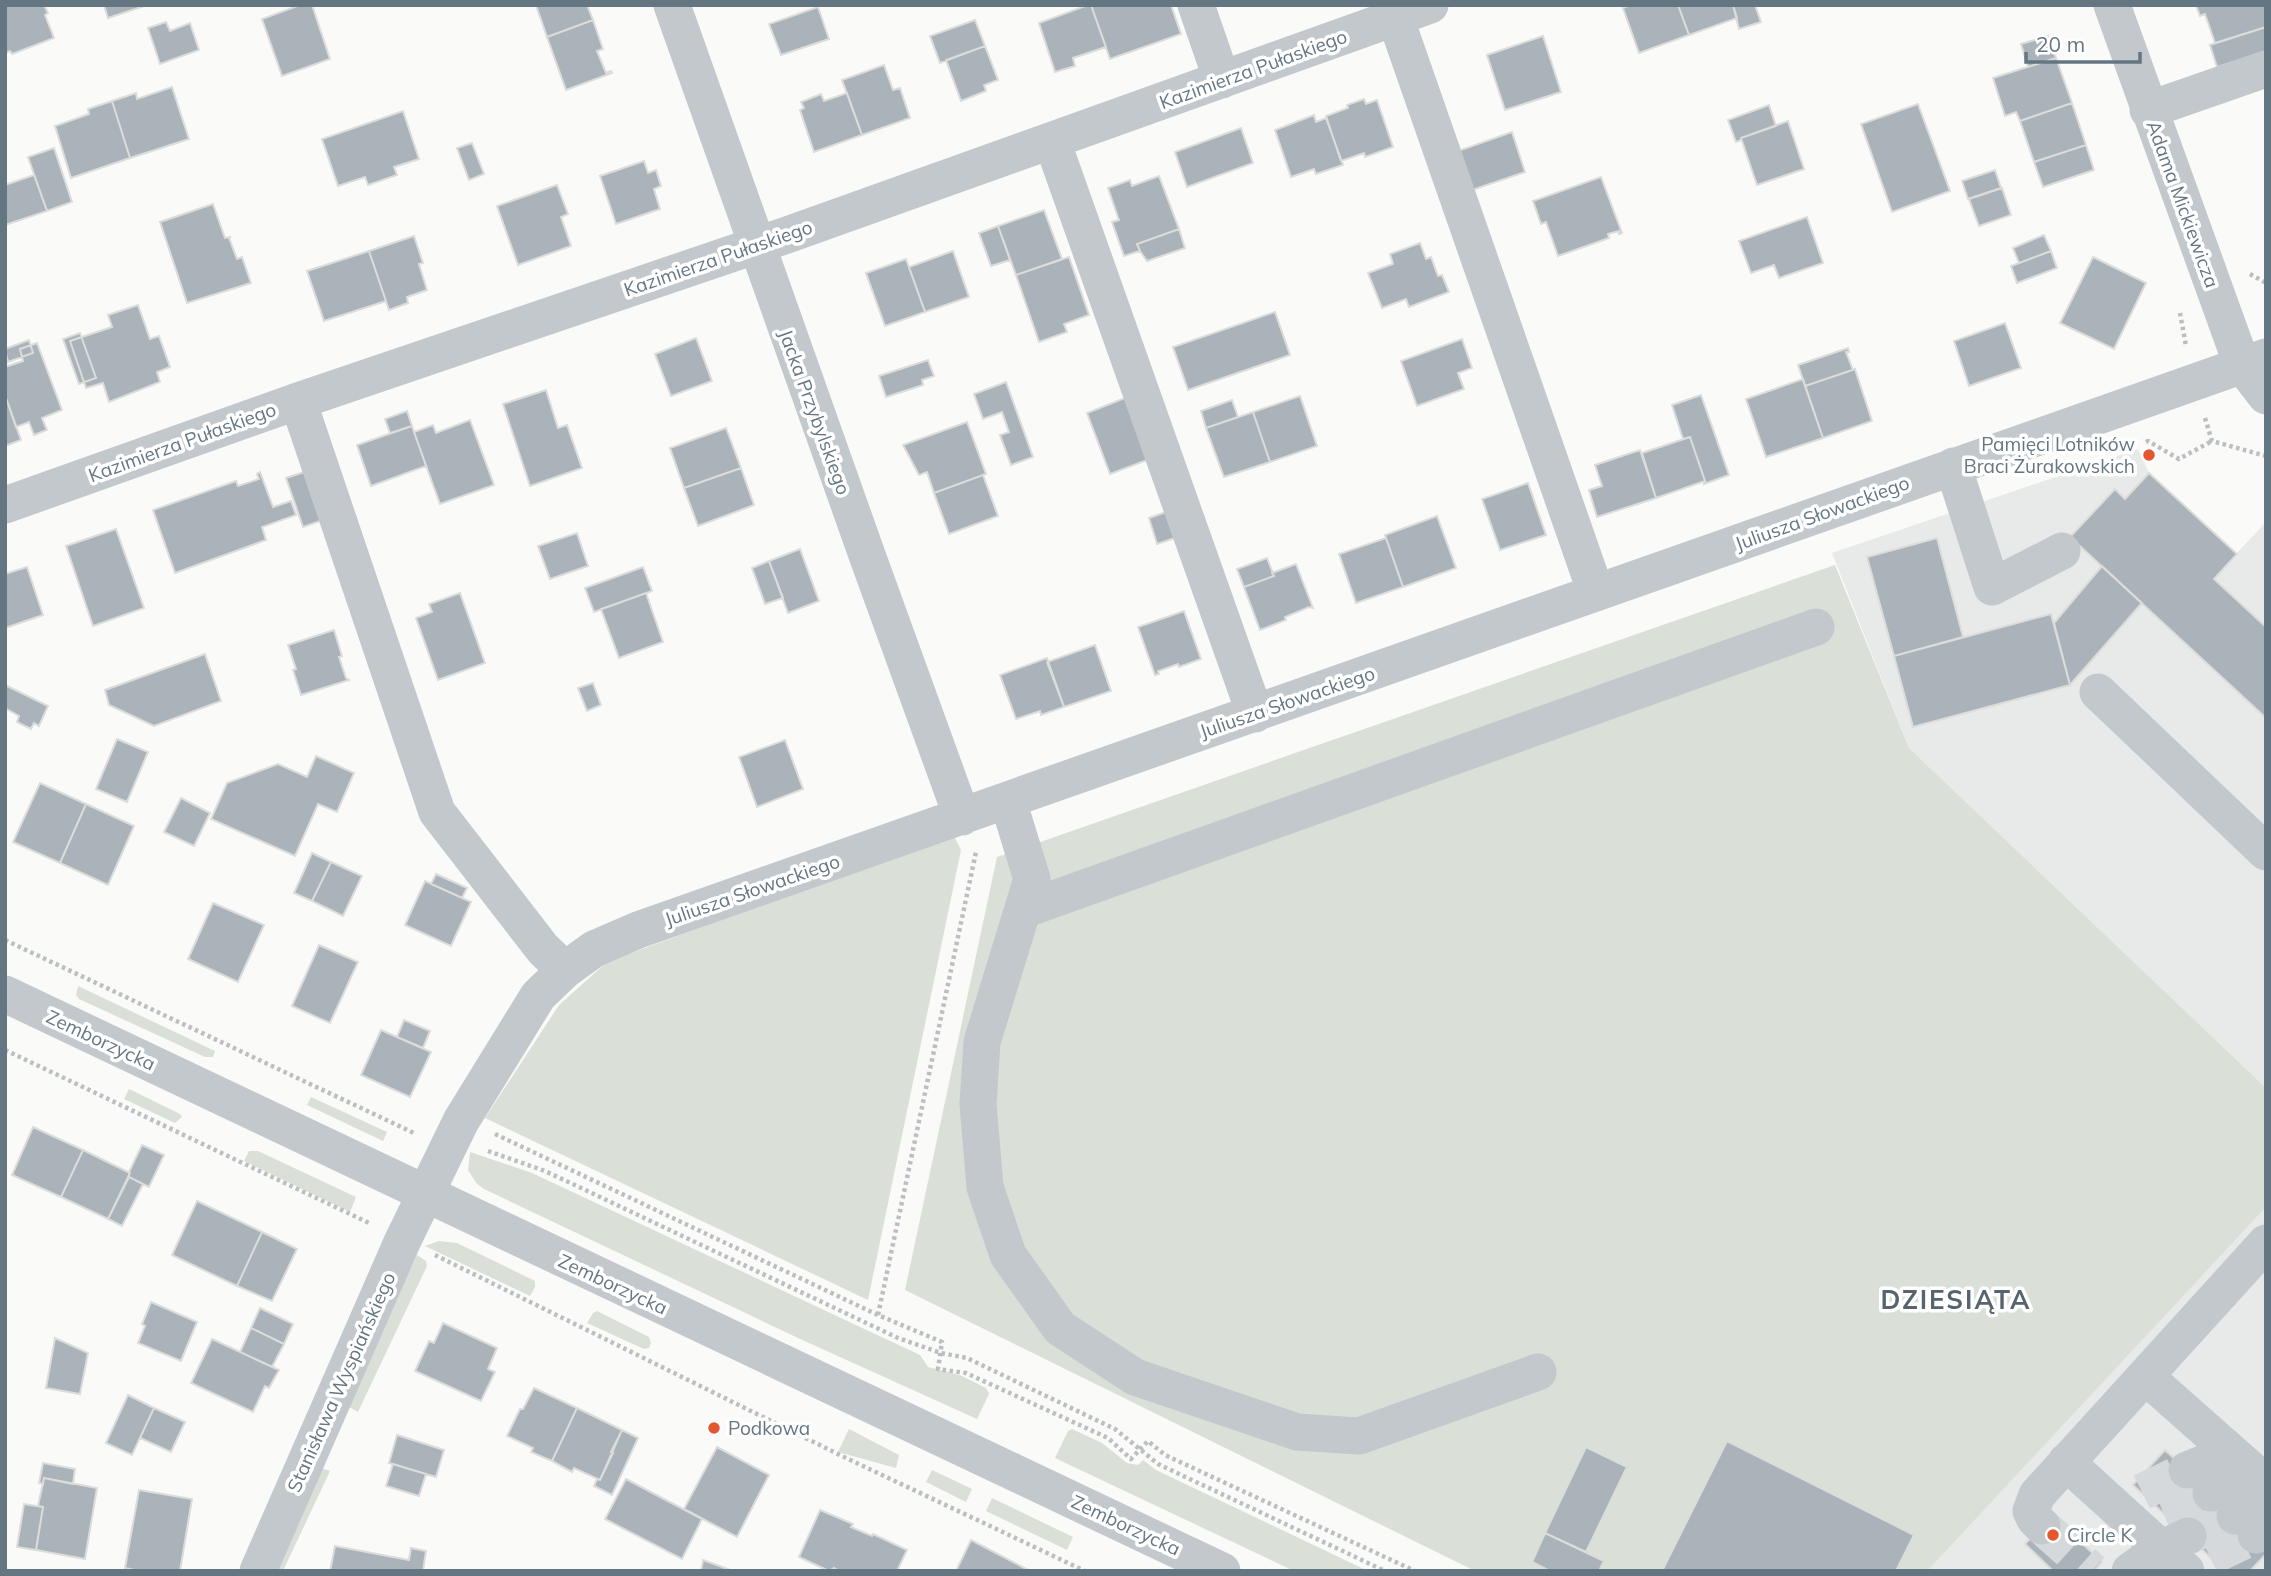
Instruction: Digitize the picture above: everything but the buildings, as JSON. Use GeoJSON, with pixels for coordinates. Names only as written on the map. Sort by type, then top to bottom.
{"type":"FeatureCollection","features":[{"type":"Feature","properties":{"kind":"street","name":"Jacka Przybylskiego"},"geometry":{"type":"LineString","coordinates":[[672,5],[962,817]]}},
{"type":"Feature","properties":{"kind":"street"},"geometry":{"type":"LineString","coordinates":[[1196,5],[1222,80]]}},
{"type":"Feature","properties":{"kind":"street","name":"Kazimierza Pułaskiego"},"geometry":{"type":"LineString","coordinates":[[5,505],[298,401],[756,246],[1430,5]]}},
{"type":"Feature","properties":{"kind":"street","name":"Adama Mickiewicza"},"geometry":{"type":"LineString","coordinates":[[2112,5],[2148,110],[2254,361],[2266,396]]}},
{"type":"Feature","properties":{"kind":"street"},"geometry":{"type":"LineString","coordinates":[[1395,17],[1596,593]]}},
{"type":"Feature","properties":{"kind":"street"},"geometry":{"type":"LineString","coordinates":[[2148,110],[2266,69]]}},
{"type":"Feature","properties":{"kind":"street"},"geometry":{"type":"LineString","coordinates":[[1052,141],[1255,714]]}},
{"type":"Feature","properties":{"kind":"street","name":"Juliusza Słowackiego"},"geometry":{"type":"LineString","coordinates":[[425,1194],[452,1138],[538,996],[565,970],[594,949],[638,930],[2254,361]]}},
{"type":"Feature","properties":{"kind":"street"},"geometry":{"type":"LineString","coordinates":[[298,401],[437,812],[543,949],[565,970]]}},
{"type":"Feature","properties":{"kind":"street"},"geometry":{"type":"LineString","coordinates":[[1953,466],[1992,587],[2062,551]]}},
{"type":"Feature","properties":{"kind":"street"},"geometry":{"type":"LineString","coordinates":[[1023,911],[1816,627]]}},
{"type":"Feature","properties":{"kind":"street"},"geometry":{"type":"LineString","coordinates":[[2098,692],[2266,852]]}},
{"type":"Feature","properties":{"kind":"street"},"geometry":{"type":"LineString","coordinates":[[1008,801],[1032,879],[982,1042],[978,1104],[985,1187],[1008,1255],[1060,1328],[1135,1377],[1297,1432],[1359,1436],[1538,1372]]}},
{"type":"Feature","properties":{"kind":"street","name":"Zemborzycka"},"geometry":{"type":"LineString","coordinates":[[5,994],[1222,1571]]}},
{"type":"Feature","properties":{"kind":"street","name":"Stanisława Wyspiańskiego"},"geometry":{"type":"LineString","coordinates":[[258,1571],[425,1194]]}},
{"type":"Feature","properties":{"kind":"street"},"geometry":{"type":"LineString","coordinates":[[2042,1526],[2031,1511],[2032,1503],[2066,1462],[2266,1243]]}},
{"type":"Feature","properties":{"kind":"street"},"geometry":{"type":"LineString","coordinates":[[2145,1376],[2241,1495]]}},
{"type":"Feature","properties":{"kind":"street"},"geometry":{"type":"LineString","coordinates":[[2066,1462],[2164,1535],[2130,1571]]}},
{"type":"Feature","properties":{"kind":"path"},"geometry":{"type":"LineString","coordinates":[[5,940],[411,1133],[452,1138],[545,1171],[898,1338],[941,1353],[967,1358],[1115,1429],[1158,1464],[1385,1571]]}},
{"type":"Feature","properties":{"kind":"path"},"geometry":{"type":"LineString","coordinates":[[5,1050],[1085,1571]]}},
{"type":"Feature","properties":{"kind":"path"},"geometry":{"type":"LineString","coordinates":[[489,1132],[878,1315],[942,1342],[939,1369],[965,1373],[1108,1438],[1131,1460],[1148,1441],[1166,1455],[1415,1571]]}},
{"type":"Feature","properties":{"kind":"shaded area"},"geometry":{"type":"Polygon","coordinates":[[[2138,449],[2149,473],[2236,554],[2266,522],[2266,1088],[1909,748],[1832,553],[2138,449]]]}},
{"type":"Feature","properties":{"kind":"shaded area"},"geometry":{"type":"Polygon","coordinates":[[[1835,565],[1909,748],[2266,1088],[2266,1207],[1927,1571],[1475,1571],[905,1290],[997,857],[1835,565]]]}},
{"type":"Feature","properties":{"kind":"shaded area"},"geometry":{"type":"Polygon","coordinates":[[[953,834],[961,850],[868,1300],[485,1118],[559,1005],[607,962],[953,834]]]}},
{"type":"Feature","properties":{"kind":"shaded area"},"geometry":{"type":"Polygon","coordinates":[[[78,986],[215,1051],[213,1057],[205,1057],[79,999],[76,995],[78,986]]]}},
{"type":"Feature","properties":{"kind":"shaded area"},"geometry":{"type":"Polygon","coordinates":[[[129,1089],[182,1117],[175,1123],[124,1099],[129,1089]]]}},
{"type":"Feature","properties":{"kind":"shaded area"},"geometry":{"type":"Polygon","coordinates":[[[311,1097],[387,1132],[383,1141],[307,1105],[311,1097]]]}},
{"type":"Feature","properties":{"kind":"shaded area"},"geometry":{"type":"Polygon","coordinates":[[[249,1151],[258,1151],[356,1197],[350,1212],[244,1161],[249,1151]]]}},
{"type":"Feature","properties":{"kind":"shaded area"},"geometry":{"type":"Polygon","coordinates":[[[470,1152],[532,1173],[920,1355],[928,1367],[960,1375],[986,1388],[989,1394],[977,1419],[798,1338],[484,1189],[477,1184],[468,1170],[470,1152]]]}},
{"type":"Feature","properties":{"kind":"shaded area"},"geometry":{"type":"Polygon","coordinates":[[[2266,1207],[2266,1571],[1927,1571],[1929,1567],[2266,1207]]]}},
{"type":"Feature","properties":{"kind":"shaded area"},"geometry":{"type":"Polygon","coordinates":[[[439,1241],[457,1243],[535,1281],[535,1287],[530,1296],[425,1246],[439,1241]]]}},
{"type":"Feature","properties":{"kind":"shaded area"},"geometry":{"type":"Polygon","coordinates":[[[417,1255],[426,1261],[427,1266],[358,1412],[345,1405],[417,1255]]]}},
{"type":"Feature","properties":{"kind":"shaded area"},"geometry":{"type":"Polygon","coordinates":[[[597,1311],[649,1337],[649,1348],[644,1349],[587,1323],[597,1311]]]}},
{"type":"Feature","properties":{"kind":"shaded area"},"geometry":{"type":"Polygon","coordinates":[[[849,1429],[899,1455],[896,1468],[838,1452],[849,1429]]]}},
{"type":"Feature","properties":{"kind":"shaded area"},"geometry":{"type":"Polygon","coordinates":[[[1072,1429],[1102,1443],[1127,1463],[1138,1465],[1143,1460],[1156,1470],[1368,1571],[1294,1571],[1055,1458],[1068,1431],[1072,1429]]]}},
{"type":"Feature","properties":{"kind":"shaded area"},"geometry":{"type":"Polygon","coordinates":[[[317,1467],[330,1471],[283,1571],[267,1571],[317,1467]]]}},
{"type":"Feature","properties":{"kind":"shaded area"},"geometry":{"type":"Polygon","coordinates":[[[932,1470],[972,1489],[966,1502],[926,1482],[932,1470]]]}},
{"type":"Feature","properties":{"kind":"shaded area"},"geometry":{"type":"Polygon","coordinates":[[[992,1498],[1073,1537],[1067,1550],[986,1511],[992,1498]]]}},
{"type":"Feature","properties":{"kind":"tunnel"},"geometry":{"type":"LineString","coordinates":[[2142,1492],[2187,1470]]}},
{"type":"Feature","properties":{"kind":"tunnel"},"geometry":{"type":"LineString","coordinates":[[2163,1512],[2211,1493]]}},
{"type":"Feature","properties":{"kind":"tunnel"},"geometry":{"type":"LineString","coordinates":[[2188,1536],[2235,1516]]}},
{"type":"Feature","properties":{"kind":"tunnel"},"geometry":{"type":"LineString","coordinates":[[2042,1526],[2092,1571]]}},
{"type":"Feature","properties":{"kind":"tunnel"},"geometry":{"type":"LineString","coordinates":[[2210,1557],[2256,1535]]}},
{"type":"Feature","properties":{"kind":"place","name":"Pamięci Lotników Braci Żurakowskich"},"geometry":{"type":"Point","coordinates":[2149,455]}},
{"type":"Feature","properties":{"kind":"place","name":"Podkowa"},"geometry":{"type":"Point","coordinates":[714,1428]}},
{"type":"Feature","properties":{"kind":"place","name":"Circle K"},"geometry":{"type":"Point","coordinates":[2053,1535]}},
{"type":"Feature","properties":{"kind":"district","name":"DZIESIĄTA"},"geometry":{"type":"Point","coordinates":[1956,1299]}}]}
